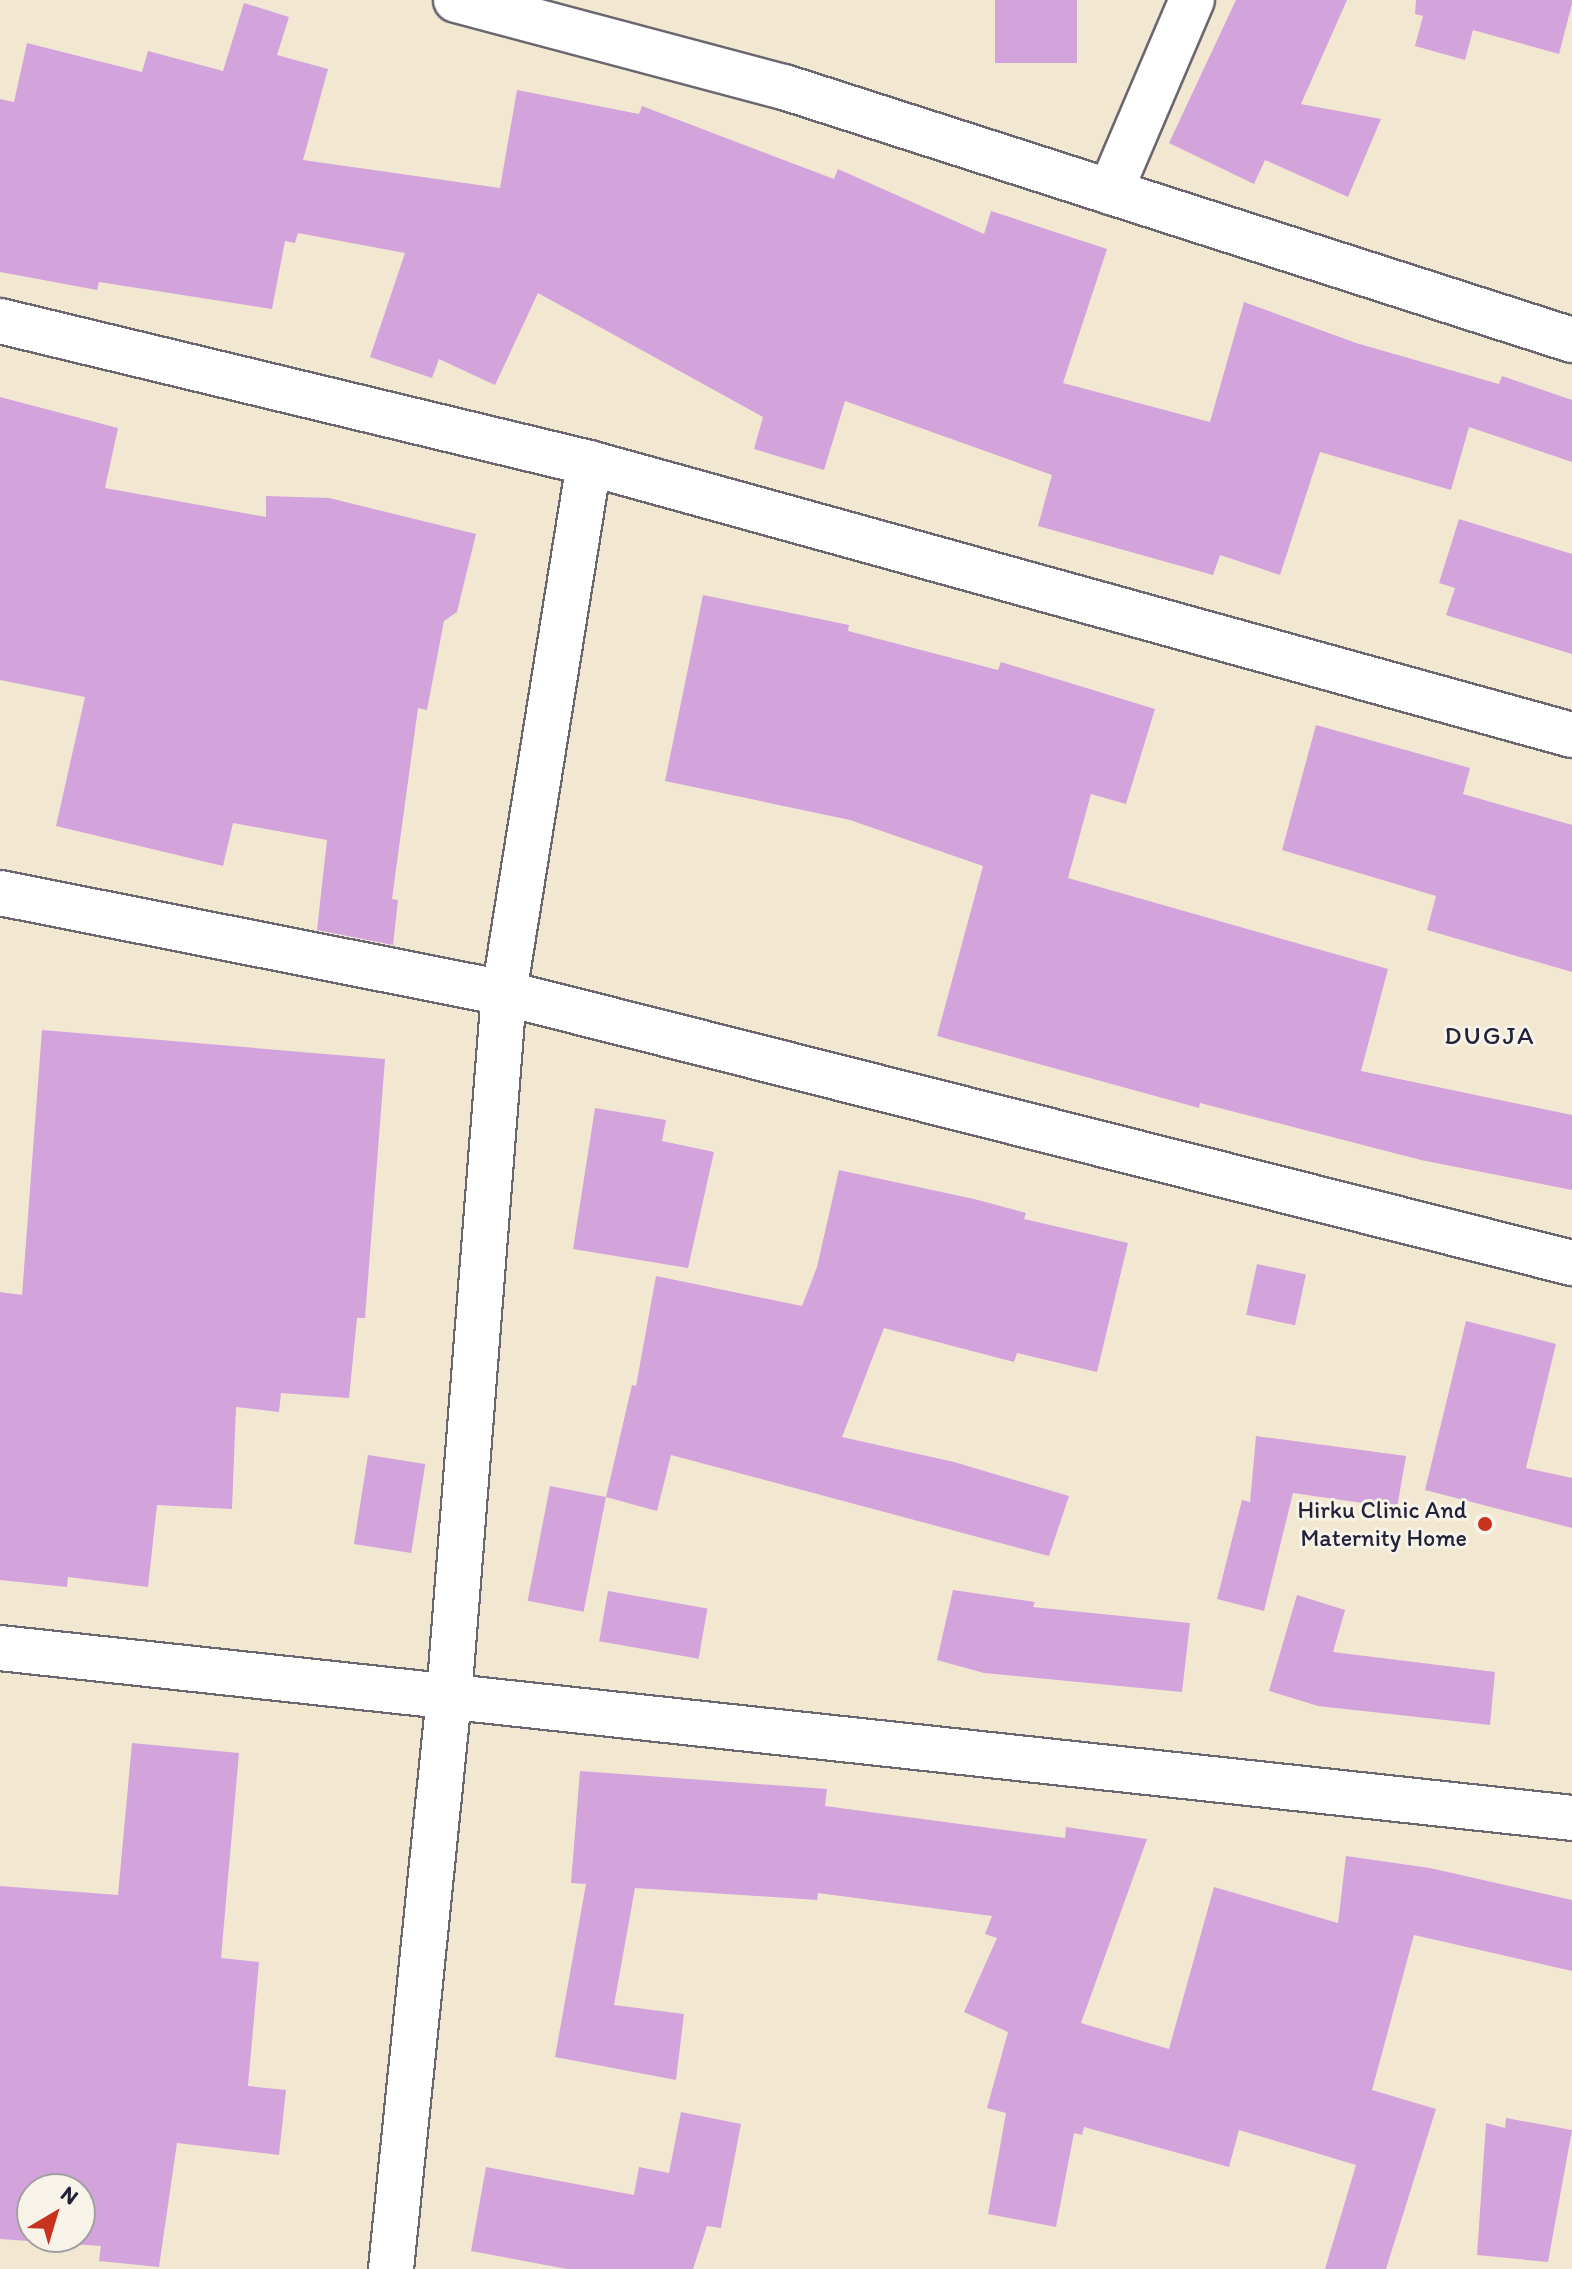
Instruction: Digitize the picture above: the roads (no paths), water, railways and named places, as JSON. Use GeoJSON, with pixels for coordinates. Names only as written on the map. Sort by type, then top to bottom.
{"type":"FeatureCollection","features":[{"type":"Feature","properties":{"kind":"street"},"geometry":{"type":"LineString","coordinates":[[456,0],[784,87],[1572,340]]}},
{"type":"Feature","properties":{"kind":"street"},"geometry":{"type":"LineString","coordinates":[[1110,192],[1192,0]]}},
{"type":"Feature","properties":{"kind":"street"},"geometry":{"type":"LineString","coordinates":[[0,321],[589,463],[1572,735]]}},
{"type":"Feature","properties":{"kind":"street"},"geometry":{"type":"LineString","coordinates":[[391,2269],[449,1697],[504,993],[589,463]]}},
{"type":"Feature","properties":{"kind":"street"},"geometry":{"type":"LineString","coordinates":[[0,893],[504,993],[1572,1263]]}},
{"type":"Feature","properties":{"kind":"street"},"geometry":{"type":"LineString","coordinates":[[0,1648],[1572,1818]]}},
{"type":"Feature","properties":{"kind":"place","name":"Hirku Clinic And Maternity Home"},"geometry":{"type":"Point","coordinates":[1485,1524]}},
{"type":"Feature","properties":{"kind":"district","name":"DUGJA"},"geometry":{"type":"Point","coordinates":[1490,1036]}}]}
